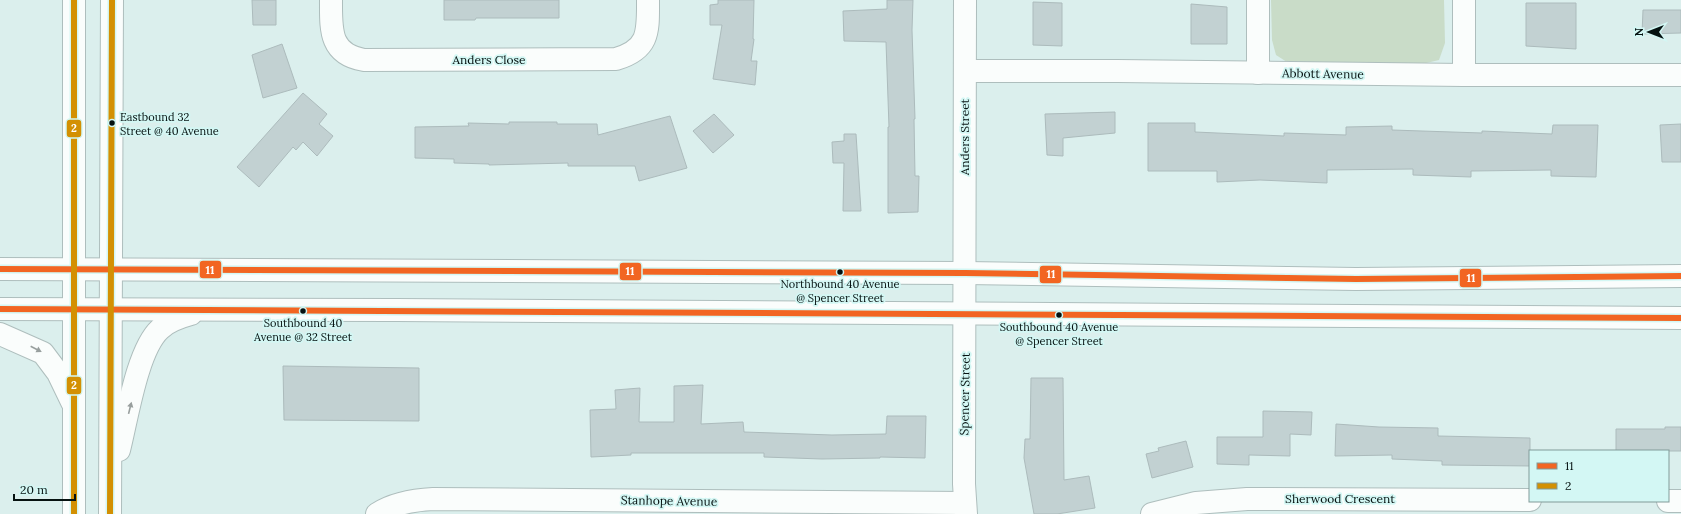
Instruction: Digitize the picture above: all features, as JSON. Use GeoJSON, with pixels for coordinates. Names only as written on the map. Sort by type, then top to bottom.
{"type":"FeatureCollection","features":[{"type":"Feature","properties":{"kind":"main road"},"geometry":{"type":"LineString","coordinates":[[74,0],[74,514]]}},
{"type":"Feature","properties":{"kind":"main road"},"geometry":{"type":"LineString","coordinates":[[110,514],[112,0]]}},
{"type":"Feature","properties":{"kind":"main road","name":"Anders Close"},"geometry":{"type":"LineString","coordinates":[[332,0],[333,37],[342,51],[355,59],[364,60],[616,59],[629,55],[639,48],[644,41],[648,20],[648,0]]}},
{"type":"Feature","properties":{"kind":"main road","name":"Anders Street"},"geometry":{"type":"LineString","coordinates":[[965,0],[965,273]]}},
{"type":"Feature","properties":{"kind":"main road"},"geometry":{"type":"LineString","coordinates":[[1258,0],[1258,73]]}},
{"type":"Feature","properties":{"kind":"main road"},"geometry":{"type":"LineString","coordinates":[[1464,0],[1464,75]]}},
{"type":"Feature","properties":{"kind":"main road","name":"Abbott Avenue"},"geometry":{"type":"LineString","coordinates":[[965,71],[1464,75],[1681,75]]}},
{"type":"Feature","properties":{"kind":"main road"},"geometry":{"type":"LineString","coordinates":[[0,269],[965,273],[1356,279],[1681,276]]}},
{"type":"Feature","properties":{"kind":"main road","name":"Spencer Street"},"geometry":{"type":"LineString","coordinates":[[965,273],[965,508]]}},
{"type":"Feature","properties":{"kind":"main road"},"geometry":{"type":"LineString","coordinates":[[0,309],[1681,318]]}},
{"type":"Feature","properties":{"kind":"main road"},"geometry":{"type":"LineString","coordinates":[[111,486],[137,376],[147,347],[154,336],[165,325],[183,316],[202,310]]}},
{"type":"Feature","properties":{"kind":"main road"},"geometry":{"type":"LineString","coordinates":[[0,334],[43,353],[58,373],[75,408]]}},
{"type":"Feature","properties":{"kind":"main road","name":"Stanhope Avenue"},"geometry":{"type":"LineString","coordinates":[[377,514],[384,509],[407,502],[433,499],[691,508],[965,508]]}},
{"type":"Feature","properties":{"kind":"main road","name":"Sherwood Crescent"},"geometry":{"type":"LineString","coordinates":[[1152,514],[1196,503],[1247,499],[1529,500]]}},
{"type":"Feature","properties":{"kind":"main road"},"geometry":{"type":"LineString","coordinates":[[1669,501],[1681,501]]}},
{"type":"Feature","properties":{"kind":"green space"},"geometry":{"type":"Polygon","coordinates":[[[1271,0],[1444,0],[1445,43],[1439,60],[1422,64],[1290,64],[1276,55],[1272,40],[1271,0]]]}},
{"type":"Feature","properties":{"kind":"building"},"geometry":{"type":"Polygon","coordinates":[[[252,0],[276,0],[276,25],[253,25],[252,0]]]}},
{"type":"Feature","properties":{"kind":"building"},"geometry":{"type":"Polygon","coordinates":[[[444,0],[559,0],[559,18],[476,18],[475,20],[444,20],[444,0]]]}},
{"type":"Feature","properties":{"kind":"building"},"geometry":{"type":"Polygon","coordinates":[[[718,0],[754,0],[754,39],[751,61],[757,61],[755,85],[713,79],[722,25],[710,25],[710,5],[718,4],[718,0]]]}},
{"type":"Feature","properties":{"kind":"building"},"geometry":{"type":"Polygon","coordinates":[[[887,0],[913,0],[912,30],[915,176],[919,176],[918,212],[888,213],[889,127],[886,42],[844,41],[843,11],[887,9],[887,0]]]}},
{"type":"Feature","properties":{"kind":"building"},"geometry":{"type":"Polygon","coordinates":[[[1033,2],[1062,3],[1062,46],[1033,45],[1033,2]]]}},
{"type":"Feature","properties":{"kind":"building"},"geometry":{"type":"Polygon","coordinates":[[[1526,3],[1576,3],[1576,49],[1526,46],[1526,3]]]}},
{"type":"Feature","properties":{"kind":"building"},"geometry":{"type":"Polygon","coordinates":[[[1191,4],[1227,7],[1227,44],[1191,44],[1191,4]]]}},
{"type":"Feature","properties":{"kind":"building"},"geometry":{"type":"Polygon","coordinates":[[[1643,10],[1681,10],[1681,33],[1642,34],[1643,10]]]}},
{"type":"Feature","properties":{"kind":"building"},"geometry":{"type":"Polygon","coordinates":[[[282,44],[297,88],[263,98],[252,55],[282,44]]]}},
{"type":"Feature","properties":{"kind":"building"},"geometry":{"type":"Polygon","coordinates":[[[303,93],[327,114],[319,124],[333,136],[317,156],[303,142],[296,150],[293,147],[259,187],[237,167],[303,93]]]}},
{"type":"Feature","properties":{"kind":"building"},"geometry":{"type":"Polygon","coordinates":[[[1115,112],[1115,133],[1063,138],[1063,156],[1047,155],[1045,114],[1115,112]]]}},
{"type":"Feature","properties":{"kind":"building"},"geometry":{"type":"Polygon","coordinates":[[[714,114],[734,135],[713,153],[693,131],[714,114]]]}},
{"type":"Feature","properties":{"kind":"building"},"geometry":{"type":"Polygon","coordinates":[[[670,116],[687,168],[639,181],[635,166],[568,166],[568,163],[489,165],[454,163],[454,159],[415,158],[415,127],[469,126],[468,123],[509,124],[509,122],[557,122],[557,124],[597,124],[598,135],[670,116]]]}},
{"type":"Feature","properties":{"kind":"building"},"geometry":{"type":"Polygon","coordinates":[[[1148,123],[1195,123],[1195,132],[1284,136],[1284,133],[1346,135],[1346,127],[1392,126],[1392,130],[1482,133],[1482,131],[1552,134],[1553,125],[1598,125],[1596,177],[1551,176],[1551,170],[1471,171],[1471,177],[1413,175],[1413,169],[1327,170],[1327,183],[1260,180],[1217,182],[1217,171],[1148,171],[1148,123]]]}},
{"type":"Feature","properties":{"kind":"building"},"geometry":{"type":"Polygon","coordinates":[[[1681,124],[1681,162],[1662,162],[1660,125],[1681,124]]]}},
{"type":"Feature","properties":{"kind":"building"},"geometry":{"type":"Polygon","coordinates":[[[844,134],[856,134],[861,211],[843,211],[844,163],[833,163],[832,142],[844,141],[844,134]]]}},
{"type":"Feature","properties":{"kind":"building"},"geometry":{"type":"Polygon","coordinates":[[[283,366],[419,368],[419,421],[284,420],[283,366]]]}},
{"type":"Feature","properties":{"kind":"building"},"geometry":{"type":"Polygon","coordinates":[[[1031,378],[1063,378],[1064,480],[1089,476],[1095,508],[1057,514],[1034,514],[1024,458],[1025,439],[1030,439],[1031,378]]]}},
{"type":"Feature","properties":{"kind":"building"},"geometry":{"type":"Polygon","coordinates":[[[703,385],[701,424],[743,422],[744,432],[832,435],[886,434],[887,416],[926,416],[925,458],[880,457],[822,459],[764,457],[764,453],[631,453],[631,455],[591,457],[590,410],[616,409],[615,390],[640,388],[639,422],[674,422],[674,386],[703,385]]]}},
{"type":"Feature","properties":{"kind":"building"},"geometry":{"type":"Polygon","coordinates":[[[1263,411],[1312,412],[1311,435],[1290,434],[1290,456],[1249,455],[1249,465],[1217,464],[1217,437],[1263,437],[1263,411]]]}},
{"type":"Feature","properties":{"kind":"building"},"geometry":{"type":"Polygon","coordinates":[[[1336,424],[1379,427],[1438,428],[1438,436],[1530,438],[1529,466],[1442,465],[1442,461],[1392,459],[1392,455],[1335,456],[1336,424]]]}},
{"type":"Feature","properties":{"kind":"building"},"geometry":{"type":"Polygon","coordinates":[[[1665,427],[1681,427],[1681,451],[1616,450],[1616,429],[1665,429],[1665,427]]]}},
{"type":"Feature","properties":{"kind":"building"},"geometry":{"type":"Polygon","coordinates":[[[1186,441],[1193,467],[1152,478],[1146,454],[1159,451],[1158,448],[1186,441]]]}},
{"type":"Feature","properties":{"kind":"transit line","name":"2"},"geometry":{"type":"LineString","coordinates":[[74,0],[74,514]]}},
{"type":"Feature","properties":{"kind":"transit line","name":"2"},"geometry":{"type":"LineString","coordinates":[[110,514],[112,0]]}},
{"type":"Feature","properties":{"kind":"transit line","name":"11"},"geometry":{"type":"LineString","coordinates":[[0,269],[965,273],[1356,279],[1681,276]]}},
{"type":"Feature","properties":{"kind":"transit line","name":"11"},"geometry":{"type":"LineString","coordinates":[[0,309],[1681,318]]}},
{"type":"Feature","properties":{"kind":"place","name":"Eastbound 32 Street @ 40 Avenue"},"geometry":{"type":"Point","coordinates":[112,123]}},
{"type":"Feature","properties":{"kind":"place","name":"Northbound 40 Avenue @ Spencer Street"},"geometry":{"type":"Point","coordinates":[840,272]}},
{"type":"Feature","properties":{"kind":"place","name":"Southbound 40 Avenue @ 32 Street"},"geometry":{"type":"Point","coordinates":[303,311]}},
{"type":"Feature","properties":{"kind":"place","name":"Southbound 40 Avenue @ Spencer Street"},"geometry":{"type":"Point","coordinates":[1059,315]}}]}
